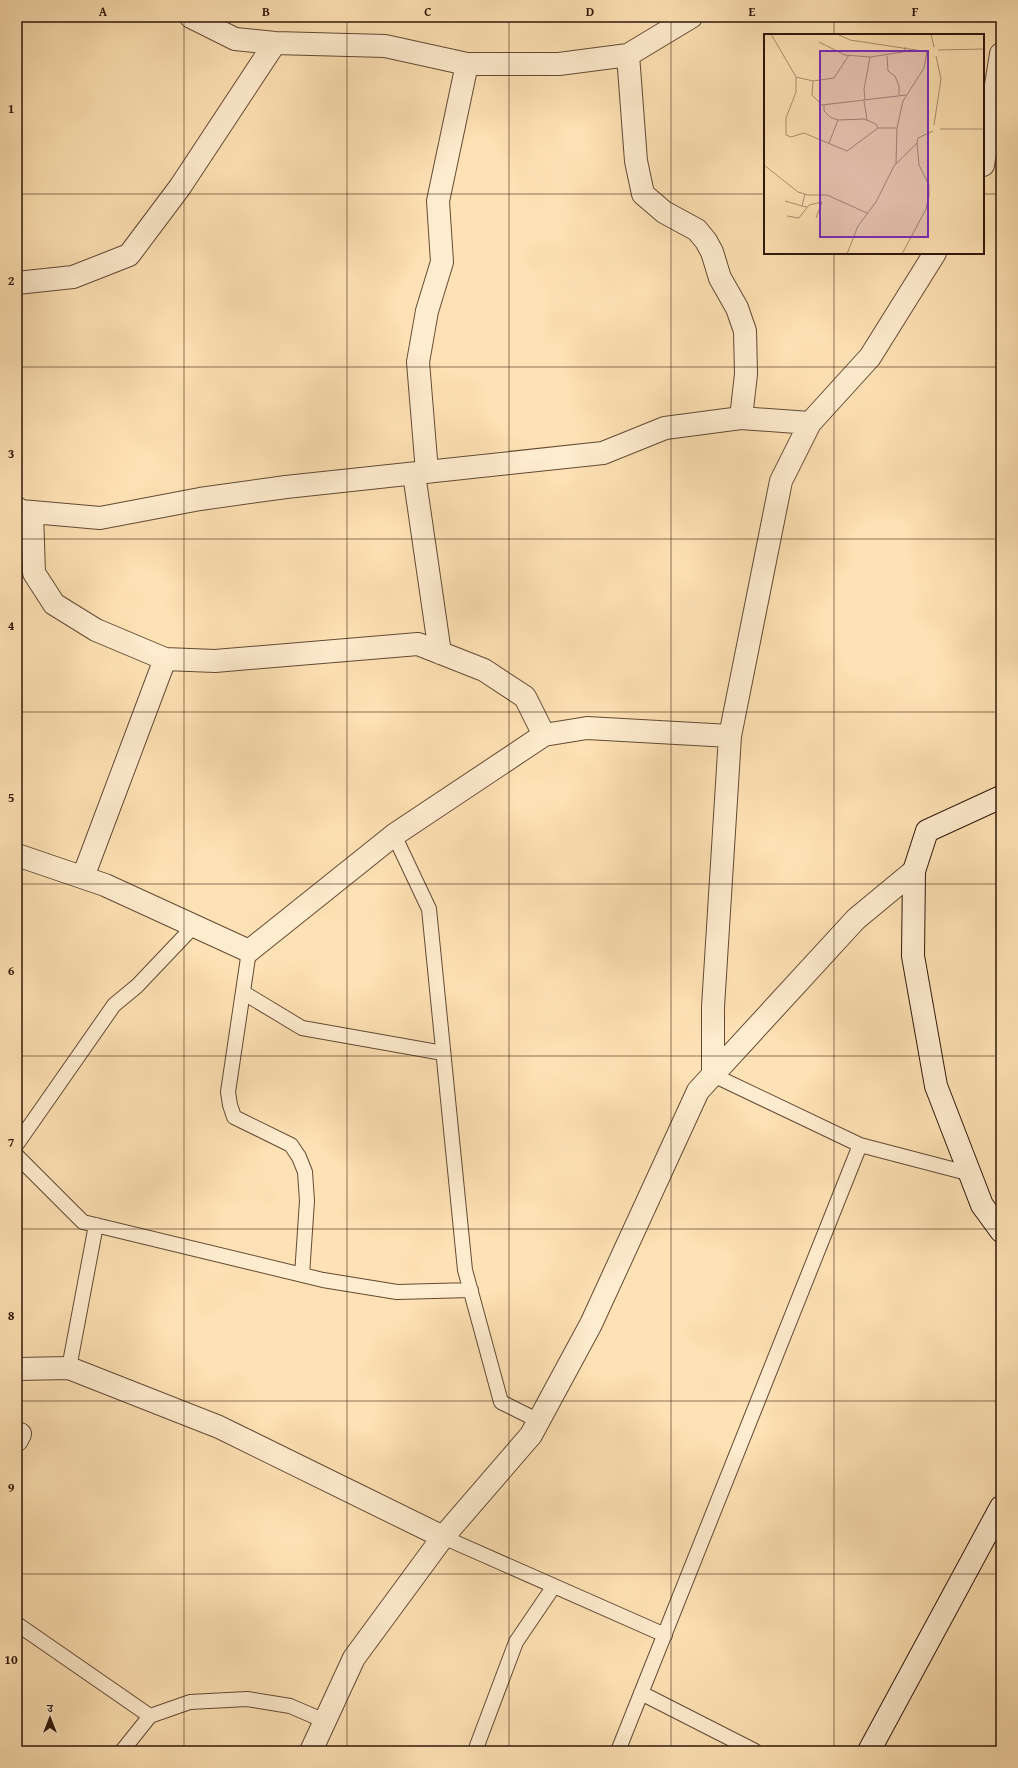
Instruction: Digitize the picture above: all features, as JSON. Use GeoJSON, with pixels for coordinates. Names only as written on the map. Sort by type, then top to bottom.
{"type":"FeatureCollection","features":[{"type":"Feature","properties":{"kind":"street"},"geometry":{"type":"LineString","coordinates":[[190,17],[235,39],[275,43],[385,46],[468,64],[559,64],[628,55],[691,17]]}},
{"type":"Feature","properties":{"kind":"street"},"geometry":{"type":"LineString","coordinates":[[17,283],[73,277],[129,255],[180,187],[275,43]]}},
{"type":"Feature","properties":{"kind":"street"},"geometry":{"type":"LineString","coordinates":[[984,160],[1001,54]]}},
{"type":"Feature","properties":{"kind":"street"},"geometry":{"type":"LineString","coordinates":[[628,55],[636,161],[643,194],[664,212],[696,230],[706,241],[712,252],[720,278],[737,308],[745,331],[746,374],[741,418]]}},
{"type":"Feature","properties":{"kind":"street"},"geometry":{"type":"LineString","coordinates":[[440,653],[421,473],[418,362],[427,311],[442,262],[438,201],[468,64]]}},
{"type":"Feature","properties":{"kind":"street"},"geometry":{"type":"LineString","coordinates":[[713,1075],[713,1007],[730,736],[781,481],[810,423],[870,357],[934,254]]}},
{"type":"Feature","properties":{"kind":"street"},"geometry":{"type":"LineString","coordinates":[[544,735],[525,697],[484,670],[418,644],[216,661],[165,659],[96,630],[54,604],[34,573],[25,510],[100,518],[216,496],[286,487],[603,453],[665,428],[741,418],[810,423]]}},
{"type":"Feature","properties":{"kind":"street"},"geometry":{"type":"LineString","coordinates":[[83,877],[165,659]]}},
{"type":"Feature","properties":{"kind":"street"},"geometry":{"type":"LineString","coordinates":[[17,855],[105,885],[249,951],[394,835],[544,735],[587,728],[730,736]]}},
{"type":"Feature","properties":{"kind":"street"},"geometry":{"type":"LineString","coordinates":[[1001,797],[927,831],[914,871],[913,956],[936,1086],[982,1205],[1001,1230]]}},
{"type":"Feature","properties":{"kind":"street"},"geometry":{"type":"LineString","coordinates":[[311,1751],[354,1658],[443,1537],[532,1435],[591,1324],[698,1091],[856,919],[914,871]]}},
{"type":"Feature","properties":{"kind":"street"},"geometry":{"type":"LineString","coordinates":[[17,1369],[69,1368],[219,1427],[443,1537]]}},
{"type":"Feature","properties":{"kind":"street"},"geometry":{"type":"LineString","coordinates":[[17,1434],[20,1434],[17,1440]]}},
{"type":"Feature","properties":{"kind":"street"},"geometry":{"type":"LineString","coordinates":[[869,1751],[1001,1507]]}},
{"type":"Feature","properties":{"kind":"lane"},"geometry":{"type":"LineString","coordinates":[[394,835],[429,909],[442,1053],[465,1270],[501,1402],[539,1421]]}},
{"type":"Feature","properties":{"kind":"lane"},"geometry":{"type":"LineString","coordinates":[[17,1144],[114,1005],[137,986],[194,926]]}},
{"type":"Feature","properties":{"kind":"lane"},"geometry":{"type":"LineString","coordinates":[[249,951],[244,993],[228,1092],[230,1105],[234,1117],[291,1145],[299,1157],[305,1172],[307,1201],[302,1275]]}},
{"type":"Feature","properties":{"kind":"lane"},"geometry":{"type":"LineString","coordinates":[[244,993],[302,1028],[442,1053]]}},
{"type":"Feature","properties":{"kind":"lane"},"geometry":{"type":"LineString","coordinates":[[713,1075],[860,1145],[971,1174]]}},
{"type":"Feature","properties":{"kind":"lane"},"geometry":{"type":"LineString","coordinates":[[618,1751],[860,1145]]}},
{"type":"Feature","properties":{"kind":"lane"},"geometry":{"type":"LineString","coordinates":[[17,1156],[83,1222],[323,1280],[397,1292],[471,1290]]}},
{"type":"Feature","properties":{"kind":"lane"},"geometry":{"type":"LineString","coordinates":[[69,1368],[96,1225]]}},
{"type":"Feature","properties":{"kind":"lane"},"geometry":{"type":"LineString","coordinates":[[443,1537],[665,1635]]}},
{"type":"Feature","properties":{"kind":"lane"},"geometry":{"type":"LineString","coordinates":[[475,1751],[516,1642],[554,1586]]}},
{"type":"Feature","properties":{"kind":"lane"},"geometry":{"type":"LineString","coordinates":[[17,1624],[150,1716]]}},
{"type":"Feature","properties":{"kind":"lane"},"geometry":{"type":"LineString","coordinates":[[641,1693],[755,1751]]}},
{"type":"Feature","properties":{"kind":"lane"},"geometry":{"type":"LineString","coordinates":[[122,1751],[150,1716],[190,1702],[247,1699],[290,1706],[325,1721]]}}]}
